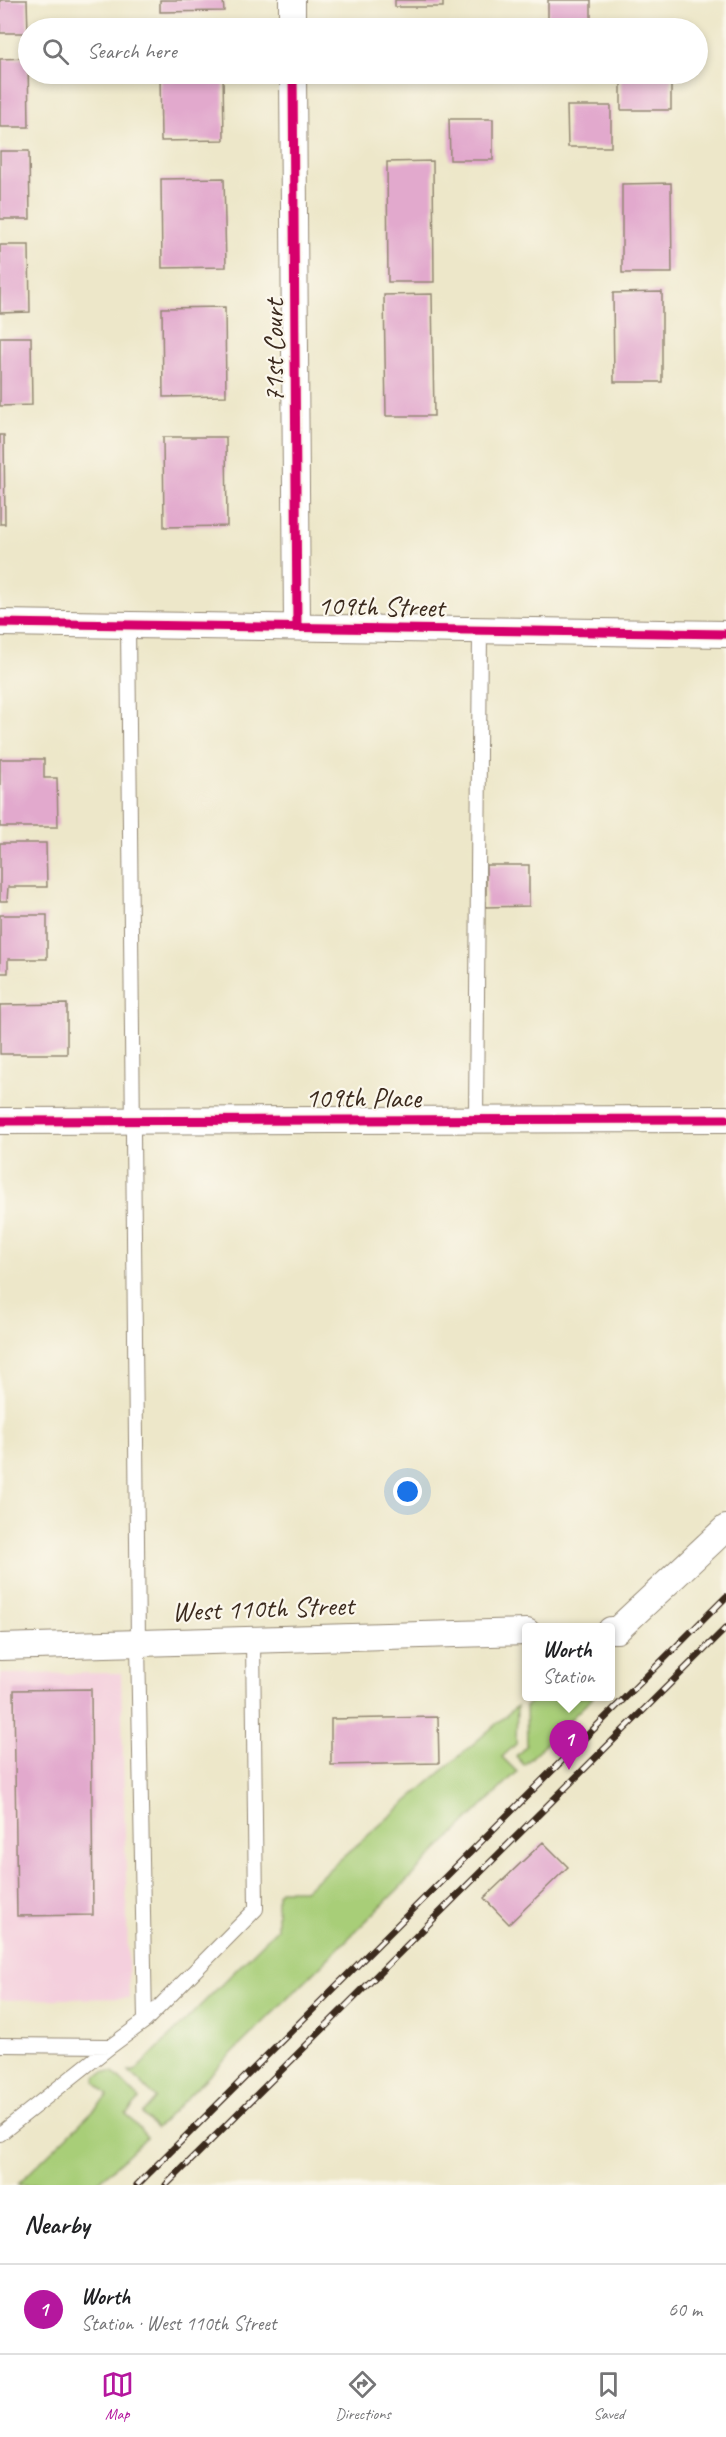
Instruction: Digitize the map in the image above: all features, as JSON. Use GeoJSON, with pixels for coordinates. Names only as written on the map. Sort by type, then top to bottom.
{"type":"FeatureCollection","features":[{"type":"Feature","properties":{"kind":"street"},"geometry":{"type":"LineString","coordinates":[[292,0],[292,18]]}},
{"type":"Feature","properties":{"kind":"street","name":"71st Court"},"geometry":{"type":"LineString","coordinates":[[293,84],[297,627]]}},
{"type":"Feature","properties":{"kind":"street","name":"109th Street"},"geometry":{"type":"LineString","coordinates":[[0,623],[726,634]]}},
{"type":"Feature","properties":{"kind":"street","name":"109th Place"},"geometry":{"type":"LineString","coordinates":[[0,1121],[726,1119]]}},
{"type":"Feature","properties":{"kind":"street"},"geometry":{"type":"LineString","coordinates":[[615,1629],[726,1528]]}},
{"type":"Feature","properties":{"kind":"street","name":"West 110th Street"},"geometry":{"type":"LineString","coordinates":[[0,1647],[522,1632]]}},
{"type":"Feature","properties":{"kind":"lane"},"geometry":{"type":"LineString","coordinates":[[128,625],[138,1643],[145,2021]]}},
{"type":"Feature","properties":{"kind":"lane"},"geometry":{"type":"LineString","coordinates":[[476,1119],[480,630]]}},
{"type":"Feature","properties":{"kind":"lane"},"geometry":{"type":"LineString","coordinates":[[0,2134],[145,2021],[256,1909],[253,1640]]}},
{"type":"Feature","properties":{"kind":"lane"},"geometry":{"type":"LineString","coordinates":[[0,2045],[111,2046]]}},
{"type":"Feature","properties":{"kind":"shaded area"},"geometry":{"type":"Polygon","coordinates":[[[121,1673],[129,1998],[0,2000],[0,1674],[121,1673]]]}},
{"type":"Feature","properties":{"kind":"green space"},"geometry":{"type":"Polygon","coordinates":[[[532,1701],[589,1701],[524,1765],[516,1756],[527,1745],[526,1706],[532,1701]]]}},
{"type":"Feature","properties":{"kind":"green space"},"geometry":{"type":"Polygon","coordinates":[[[517,1706],[516,1744],[502,1757],[517,1772],[156,2128],[142,2114],[156,2098],[129,2071],[135,2071],[277,1929],[277,1894],[280,1890],[305,1890],[517,1706]]]}},
{"type":"Feature","properties":{"kind":"green space"},"geometry":{"type":"Polygon","coordinates":[[[103,2072],[113,2072],[140,2099],[126,2114],[147,2137],[95,2185],[17,2185],[108,2096],[95,2081],[97,2076],[103,2072]]]}},
{"type":"Feature","properties":{"kind":"building"},"geometry":{"type":"Polygon","coordinates":[[[0,0],[27,0],[28,18],[18,18],[18,33],[0,33],[0,0]]]}},
{"type":"Feature","properties":{"kind":"building"},"geometry":{"type":"Polygon","coordinates":[[[160,0],[223,0],[224,11],[160,12],[160,0]]]}},
{"type":"Feature","properties":{"kind":"building"},"geometry":{"type":"Polygon","coordinates":[[[395,0],[443,0],[443,7],[395,7],[395,0]]]}},
{"type":"Feature","properties":{"kind":"building"},"geometry":{"type":"Polygon","coordinates":[[[548,0],[591,0],[591,18],[548,18],[548,0]]]}},
{"type":"Feature","properties":{"kind":"building"},"geometry":{"type":"Polygon","coordinates":[[[18,58],[18,84],[28,84],[29,127],[0,127],[0,59],[18,58]]]}},
{"type":"Feature","properties":{"kind":"building"},"geometry":{"type":"Polygon","coordinates":[[[160,84],[223,84],[224,140],[161,141],[160,84]]]}},
{"type":"Feature","properties":{"kind":"building"},"geometry":{"type":"Polygon","coordinates":[[[621,84],[671,84],[671,110],[621,110],[621,84]]]}},
{"type":"Feature","properties":{"kind":"building"},"geometry":{"type":"Polygon","coordinates":[[[567,106],[611,106],[611,147],[568,147],[567,106]]]}},
{"type":"Feature","properties":{"kind":"building"},"geometry":{"type":"Polygon","coordinates":[[[449,119],[493,119],[493,160],[450,160],[449,119]]]}},
{"type":"Feature","properties":{"kind":"building"},"geometry":{"type":"Polygon","coordinates":[[[0,151],[29,151],[30,219],[0,219],[0,151]]]}},
{"type":"Feature","properties":{"kind":"building"},"geometry":{"type":"Polygon","coordinates":[[[433,161],[434,282],[388,282],[387,162],[433,161]]]}},
{"type":"Feature","properties":{"kind":"building"},"geometry":{"type":"Polygon","coordinates":[[[224,178],[226,267],[162,268],[161,179],[224,178]]]}},
{"type":"Feature","properties":{"kind":"building"},"geometry":{"type":"Polygon","coordinates":[[[671,183],[672,273],[622,273],[622,184],[671,183]]]}},
{"type":"Feature","properties":{"kind":"building"},"geometry":{"type":"Polygon","coordinates":[[[0,245],[29,245],[30,312],[0,313],[0,245]]]}},
{"type":"Feature","properties":{"kind":"building"},"geometry":{"type":"Polygon","coordinates":[[[662,292],[662,382],[614,382],[613,293],[662,292]]]}},
{"type":"Feature","properties":{"kind":"building"},"geometry":{"type":"Polygon","coordinates":[[[432,294],[434,416],[386,416],[384,295],[432,294]]]}},
{"type":"Feature","properties":{"kind":"building"},"geometry":{"type":"Polygon","coordinates":[[[225,307],[226,396],[163,397],[162,308],[225,307]]]}},
{"type":"Feature","properties":{"kind":"building"},"geometry":{"type":"Polygon","coordinates":[[[0,337],[31,337],[32,405],[0,406],[0,337]]]}},
{"type":"Feature","properties":{"kind":"building"},"geometry":{"type":"Polygon","coordinates":[[[0,435],[4,435],[5,524],[0,524],[0,435]]]}},
{"type":"Feature","properties":{"kind":"building"},"geometry":{"type":"Polygon","coordinates":[[[163,437],[226,437],[227,526],[164,527],[163,437]]]}},
{"type":"Feature","properties":{"kind":"building"},"geometry":{"type":"Polygon","coordinates":[[[0,759],[44,759],[44,778],[57,778],[58,827],[0,827],[0,759]]]}},
{"type":"Feature","properties":{"kind":"building"},"geometry":{"type":"Polygon","coordinates":[[[0,843],[46,843],[47,887],[8,887],[7,901],[0,901],[0,843]]]}},
{"type":"Feature","properties":{"kind":"building"},"geometry":{"type":"Polygon","coordinates":[[[486,865],[529,865],[529,906],[486,907],[486,865]]]}},
{"type":"Feature","properties":{"kind":"building"},"geometry":{"type":"Polygon","coordinates":[[[0,915],[47,915],[47,959],[8,959],[8,973],[0,973],[0,915]]]}},
{"type":"Feature","properties":{"kind":"building"},"geometry":{"type":"Polygon","coordinates":[[[67,1004],[67,1054],[0,1054],[0,1005],[67,1004]]]}},
{"type":"Feature","properties":{"kind":"building"},"geometry":{"type":"Polygon","coordinates":[[[91,1689],[93,1915],[17,1916],[14,1690],[91,1689]]]}},
{"type":"Feature","properties":{"kind":"building"},"geometry":{"type":"Polygon","coordinates":[[[438,1717],[439,1763],[331,1765],[331,1719],[438,1717]]]}},
{"type":"Feature","properties":{"kind":"building"},"geometry":{"type":"Polygon","coordinates":[[[543,1842],[568,1867],[509,1924],[484,1898],[543,1842]]]}},
{"type":"Feature","properties":{"kind":"railway"},"geometry":{"type":"LineString","coordinates":[[137,2185],[726,1597]]}},
{"type":"Feature","properties":{"kind":"railway"},"geometry":{"type":"LineString","coordinates":[[166,2185],[726,1628]]}},
{"type":"Feature","properties":{"kind":"cycle path"},"geometry":{"type":"LineString","coordinates":[[293,84],[297,627]]}},
{"type":"Feature","properties":{"kind":"cycle path"},"geometry":{"type":"LineString","coordinates":[[0,623],[726,634]]}},
{"type":"Feature","properties":{"kind":"cycle path"},"geometry":{"type":"LineString","coordinates":[[0,1121],[726,1119]]}},
{"type":"Feature","properties":{"kind":"place","name":"Worth"},"geometry":{"type":"Point","coordinates":[569,1770]}}]}
